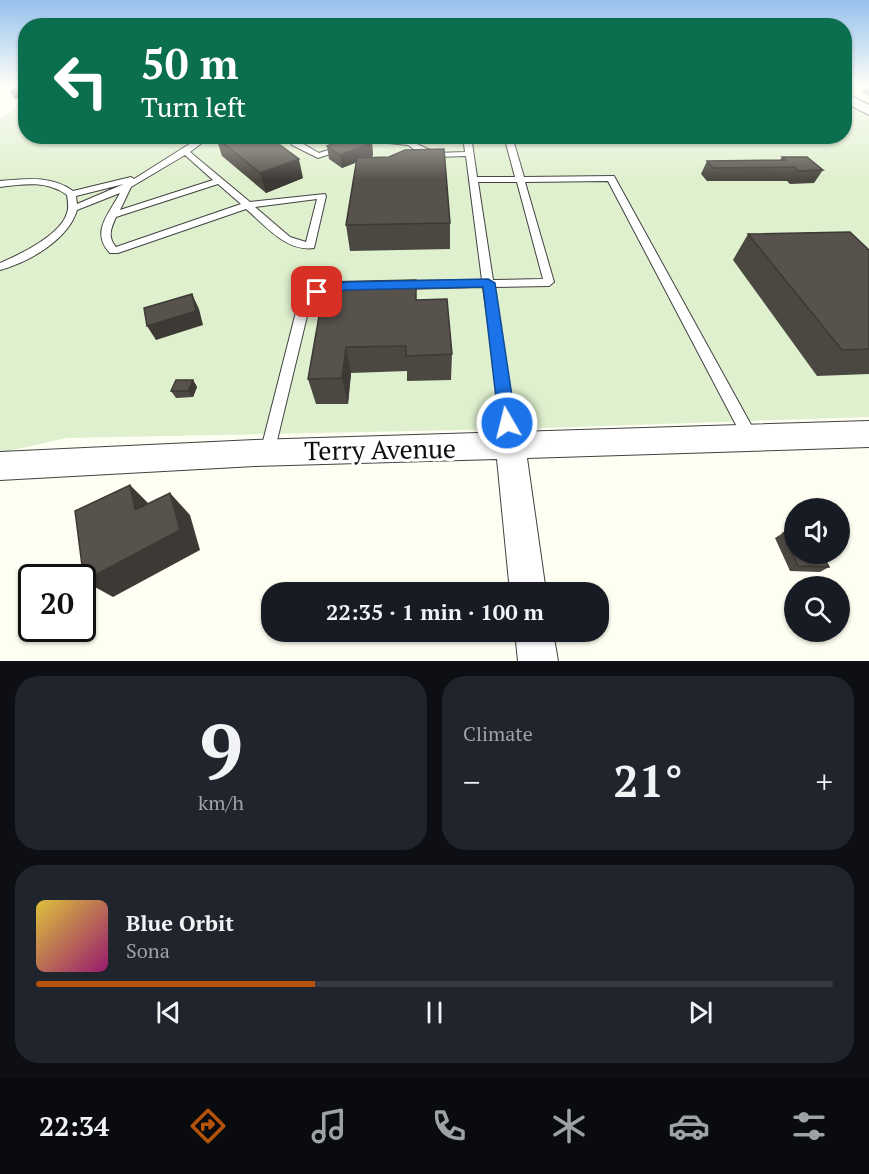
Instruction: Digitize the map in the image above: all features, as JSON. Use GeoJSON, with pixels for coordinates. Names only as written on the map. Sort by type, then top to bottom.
{"type":"FeatureCollection","features":[{"type":"Feature","properties":{"kind":"street","name":"Terry Avenue"},"geometry":{"type":"LineString","coordinates":[[0,466],[267,453],[869,434]]}},
{"type":"Feature","properties":{"kind":"street"},"geometry":{"type":"LineString","coordinates":[[511,447],[527,582]]}},
{"type":"Feature","properties":{"kind":"street"},"geometry":{"type":"LineString","coordinates":[[535,642],[538,661]]}},
{"type":"Feature","properties":{"kind":"lane"},"geometry":{"type":"LineString","coordinates":[[72,209],[127,187],[197,144]]}},
{"type":"Feature","properties":{"kind":"lane"},"geometry":{"type":"LineString","coordinates":[[297,144],[318,156],[353,144]]}},
{"type":"Feature","properties":{"kind":"lane"},"geometry":{"type":"LineString","coordinates":[[414,144],[421,150],[436,155],[470,154]]}},
{"type":"Feature","properties":{"kind":"lane"},"geometry":{"type":"LineString","coordinates":[[468,144],[511,447]]}},
{"type":"Feature","properties":{"kind":"lane"},"geometry":{"type":"LineString","coordinates":[[393,285],[549,282],[510,144]]}},
{"type":"Feature","properties":{"kind":"lane"},"geometry":{"type":"LineString","coordinates":[[127,187],[104,232],[106,242],[114,251],[248,205],[322,196],[310,246],[296,244],[287,239],[248,205],[219,181],[186,152]]}},
{"type":"Feature","properties":{"kind":"lane"},"geometry":{"type":"LineString","coordinates":[[474,180],[611,178],[751,438]]}},
{"type":"Feature","properties":{"kind":"lane"},"geometry":{"type":"LineString","coordinates":[[71,194],[138,179]]}},
{"type":"Feature","properties":{"kind":"lane"},"geometry":{"type":"LineString","coordinates":[[114,215],[219,181]]}},
{"type":"Feature","properties":{"kind":"lane"},"geometry":{"type":"LineString","coordinates":[[0,184],[62,185],[71,194],[72,209],[68,222],[36,250],[0,267]]}},
{"type":"Feature","properties":{"kind":"lane"},"geometry":{"type":"LineString","coordinates":[[267,453],[302,312],[307,301],[317,292],[327,288],[358,286]]}},
{"type":"Feature","properties":{"kind":"green space"},"geometry":{"type":"Polygon","coordinates":[[[18,118],[18,144],[852,144],[852,118],[869,118],[869,417],[512,429],[66,438],[0,453],[0,119],[18,118]]]}},
{"type":"Feature","properties":{"kind":"building"},"geometry":{"type":"Polygon","coordinates":[[[225,144],[279,144],[299,159],[260,173],[225,144]]]}},
{"type":"Feature","properties":{"kind":"building"},"geometry":{"type":"Polygon","coordinates":[[[332,144],[369,144],[340,155],[327,146],[332,144]]]}},
{"type":"Feature","properties":{"kind":"building"},"geometry":{"type":"Polygon","coordinates":[[[444,149],[450,223],[346,225],[357,158],[389,157],[405,150],[444,149]]]}},
{"type":"Feature","properties":{"kind":"building"},"geometry":{"type":"Polygon","coordinates":[[[782,157],[807,157],[823,170],[798,171],[795,167],[713,168],[707,161],[785,160],[782,157]]]}},
{"type":"Feature","properties":{"kind":"building"},"geometry":{"type":"Polygon","coordinates":[[[850,232],[869,250],[869,349],[842,350],[748,234],[850,232]]]}},
{"type":"Feature","properties":{"kind":"building"},"geometry":{"type":"Polygon","coordinates":[[[416,280],[416,300],[447,299],[452,354],[406,356],[406,346],[346,347],[342,378],[308,379],[325,282],[416,280]]]}},
{"type":"Feature","properties":{"kind":"building"},"geometry":{"type":"Polygon","coordinates":[[[192,294],[196,311],[147,326],[144,308],[192,294]]]}},
{"type":"Feature","properties":{"kind":"building"},"geometry":{"type":"Polygon","coordinates":[[[176,380],[193,380],[188,391],[171,391],[176,380]]]}},
{"type":"Feature","properties":{"kind":"building"},"geometry":{"type":"Polygon","coordinates":[[[130,485],[135,510],[170,493],[180,530],[96,575],[96,564],[82,564],[75,511],[130,485]]]}},
{"type":"Feature","properties":{"kind":"building"},"geometry":{"type":"Polygon","coordinates":[[[797,564],[827,564],[829,567],[798,566],[797,564]]]}},
{"type":"Feature","properties":{"kind":"route"},"geometry":{"type":"LineString","coordinates":[[317,292],[327,288],[346,286],[488,283],[507,423]]}}]}
